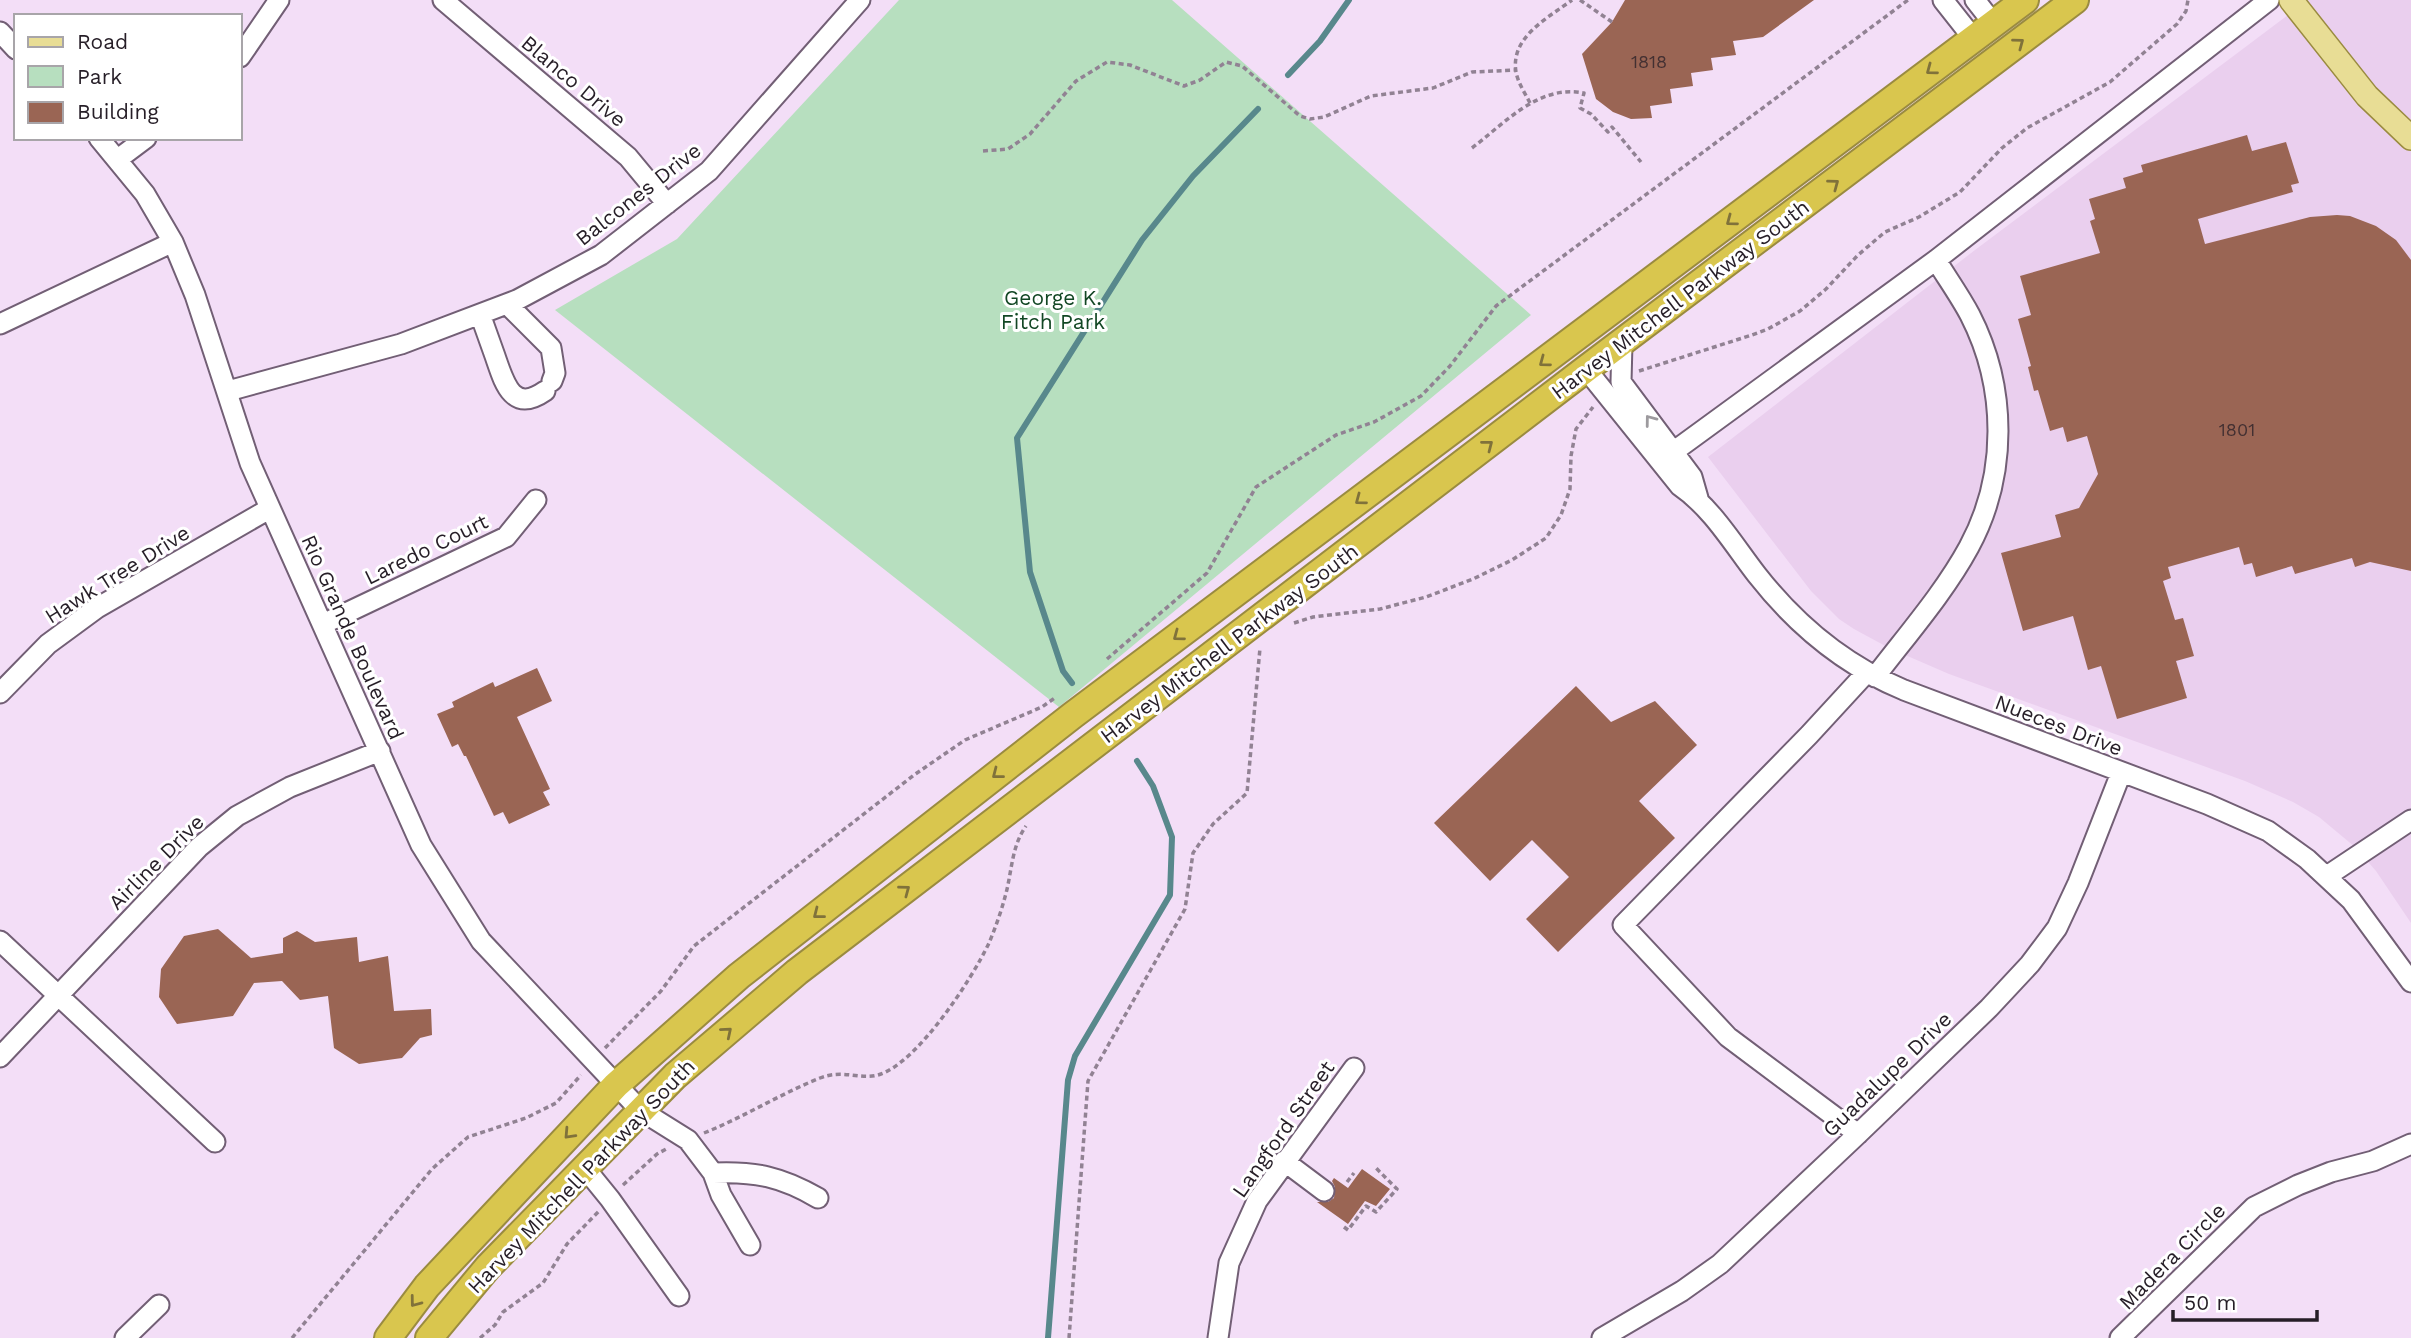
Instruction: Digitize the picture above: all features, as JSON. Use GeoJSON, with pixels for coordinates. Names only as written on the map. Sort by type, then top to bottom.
{"type":"FeatureCollection","features":[{"type":"Feature","properties":{"kind":"highway","name":"Harvey Mitchell Parkway South"},"geometry":{"type":"LineString","coordinates":[[388,1338],[427,1286],[615,1085],[739,976],[1073,715],[2025,0]]}},
{"type":"Feature","properties":{"kind":"highway","name":"Harvey Mitchell Parkway South"},"geometry":{"type":"LineString","coordinates":[[430,1338],[488,1267],[674,1076],[797,972],[2074,0]]}},
{"type":"Feature","properties":{"kind":"highway"},"geometry":{"type":"LineString","coordinates":[[1586,369],[1587,351],[1598,321]]}},
{"type":"Feature","properties":{"kind":"main road"},"geometry":{"type":"LineString","coordinates":[[2291,0],[2367,96],[2411,138]]}},
{"type":"Feature","properties":{"kind":"street"},"geometry":{"type":"LineString","coordinates":[[242,54],[278,0]]}},
{"type":"Feature","properties":{"kind":"street","name":"Blanco Drive"},"geometry":{"type":"LineString","coordinates":[[443,0],[628,157],[667,204]]}},
{"type":"Feature","properties":{"kind":"street"},"geometry":{"type":"LineString","coordinates":[[1943,0],[1983,31]]}},
{"type":"Feature","properties":{"kind":"street"},"geometry":{"type":"LineString","coordinates":[[1975,0],[1983,31]]}},
{"type":"Feature","properties":{"kind":"street"},"geometry":{"type":"LineString","coordinates":[[1673,452],[1936,260],[2269,0]]}},
{"type":"Feature","properties":{"kind":"street","name":"Balcones Drive"},"geometry":{"type":"LineString","coordinates":[[228,391],[401,344],[507,304],[601,255],[709,171],[849,4]]}},
{"type":"Feature","properties":{"kind":"street"},"geometry":{"type":"LineString","coordinates":[[0,32],[14,47]]}},
{"type":"Feature","properties":{"kind":"street","name":"Rio Grande Boulevard"},"geometry":{"type":"LineString","coordinates":[[101,140],[145,194],[173,242],[195,295],[250,463],[421,845],[481,941],[640,1110],[688,1140],[713,1172],[720,1195],[750,1245]]}},
{"type":"Feature","properties":{"kind":"street"},"geometry":{"type":"LineString","coordinates":[[118,159],[143,140]]}},
{"type":"Feature","properties":{"kind":"street"},"geometry":{"type":"LineString","coordinates":[[0,324],[173,242]]}},
{"type":"Feature","properties":{"kind":"street"},"geometry":{"type":"LineString","coordinates":[[1858,1134],[1727,1037],[1623,925],[1871,675],[1968,549],[1985,510],[1996,469],[1997,413],[1989,362],[1970,314],[1936,260]]}},
{"type":"Feature","properties":{"kind":"street"},"geometry":{"type":"LineString","coordinates":[[480,314],[506,387],[516,397],[536,398],[549,386],[555,373],[551,348],[507,304]]}},
{"type":"Feature","properties":{"kind":"street"},"geometry":{"type":"LineString","coordinates":[[1613,387],[1622,342]]}},
{"type":"Feature","properties":{"kind":"street","name":"Nueces Drive"},"geometry":{"type":"LineString","coordinates":[[1586,369],[1613,387],[1673,452],[1692,477],[1698,498]]}},
{"type":"Feature","properties":{"kind":"street","name":"Nueces Drive"},"geometry":{"type":"LineString","coordinates":[[1613,387],[1680,486],[1698,498],[1791,616],[1826,647],[1871,675],[1904,690],[2251,822],[2286,843],[2327,876],[2351,900],[2411,982]]}},
{"type":"Feature","properties":{"kind":"street","name":"Laredo Court"},"geometry":{"type":"LineString","coordinates":[[323,624],[506,537],[536,500]]}},
{"type":"Feature","properties":{"kind":"street","name":"Hawk Tree Drive"},"geometry":{"type":"LineString","coordinates":[[0,693],[48,644],[97,608],[269,509]]}},
{"type":"Feature","properties":{"kind":"street","name":"Airline Drive"},"geometry":{"type":"LineString","coordinates":[[0,1057],[199,847],[237,816],[290,787],[380,751]]}},
{"type":"Feature","properties":{"kind":"street","name":"Guadalupe Drive"},"geometry":{"type":"LineString","coordinates":[[1602,1338],[1654,1305],[1682,1291],[1720,1264],[2011,985],[2057,928],[2078,883],[2121,772]]}},
{"type":"Feature","properties":{"kind":"street"},"geometry":{"type":"LineString","coordinates":[[2327,876],[2411,820]]}},
{"type":"Feature","properties":{"kind":"street"},"geometry":{"type":"LineString","coordinates":[[0,941],[215,1142]]}},
{"type":"Feature","properties":{"kind":"street","name":"Langford Street"},"geometry":{"type":"LineString","coordinates":[[1218,1338],[1229,1263],[1257,1201],[1354,1068]]}},
{"type":"Feature","properties":{"kind":"street","name":"Madera Circle"},"geometry":{"type":"LineString","coordinates":[[2120,1338],[2255,1207],[2298,1185],[2331,1172],[2373,1161],[2411,1144]]}},
{"type":"Feature","properties":{"kind":"street"},"geometry":{"type":"LineString","coordinates":[[1284,1161],[1324,1191]]}},
{"type":"Feature","properties":{"kind":"street"},"geometry":{"type":"LineString","coordinates":[[584,1167],[679,1296]]}},
{"type":"Feature","properties":{"kind":"street"},"geometry":{"type":"LineString","coordinates":[[713,1172],[742,1172],[791,1182],[818,1198]]}},
{"type":"Feature","properties":{"kind":"street"},"geometry":{"type":"LineString","coordinates":[[125,1338],[159,1305]]}},
{"type":"Feature","properties":{"kind":"path"},"geometry":{"type":"LineString","coordinates":[[1530,103],[1516,70],[1518,49],[1527,36],[1572,0]]}},
{"type":"Feature","properties":{"kind":"path"},"geometry":{"type":"LineString","coordinates":[[1580,0],[1612,22]]}},
{"type":"Feature","properties":{"kind":"path"},"geometry":{"type":"LineString","coordinates":[[1107,659],[1207,573],[1256,487],[1336,435],[1374,422],[1421,396],[1450,366],[1496,306],[1908,0]]}},
{"type":"Feature","properties":{"kind":"path"},"geometry":{"type":"LineString","coordinates":[[1287,627],[1313,617],[1380,609],[1426,597],[1512,560],[1546,537],[1561,515],[1570,489],[1571,456],[1576,429],[1613,387],[1634,373],[1768,329],[1800,311],[1826,289],[1858,254],[1885,232],[1920,217],[1960,192],[2002,148],[2027,128],[2092,93],[2123,71],[2177,24],[2186,11],[2188,0]]}},
{"type":"Feature","properties":{"kind":"path"},"geometry":{"type":"LineString","coordinates":[[984,151],[1008,149],[1030,134],[1076,81],[1107,62],[1130,65],[1184,86],[1200,80],[1226,62],[1241,66],[1300,116],[1310,120],[1324,117],[1371,96],[1433,88],[1472,72],[1516,70]]}},
{"type":"Feature","properties":{"kind":"path"},"geometry":{"type":"LineString","coordinates":[[1472,148],[1530,103],[1559,91],[1584,93],[1580,108],[1591,114],[1608,132],[1612,127],[1641,162]]}},
{"type":"Feature","properties":{"kind":"path"},"geometry":{"type":"LineString","coordinates":[[1249,657],[1270,641]]}},
{"type":"Feature","properties":{"kind":"path"},"geometry":{"type":"LineString","coordinates":[[1069,1338],[1088,1081],[1185,909],[1193,853],[1213,824],[1247,793],[1260,648]]}},
{"type":"Feature","properties":{"kind":"path"},"geometry":{"type":"LineString","coordinates":[[292,1338],[432,1169],[468,1137],[526,1118],[556,1103],[628,1023],[661,991],[694,946],[914,775],[965,740],[1042,707],[1065,691]]}},
{"type":"Feature","properties":{"kind":"path"},"geometry":{"type":"LineString","coordinates":[[480,1338],[495,1325],[503,1312],[543,1283],[567,1244],[657,1154],[731,1122],[821,1077],[842,1073],[874,1076],[890,1071],[910,1053],[944,1016],[984,953],[1005,897],[1019,836],[1029,822]]}},
{"type":"Feature","properties":{"kind":"path"},"geometry":{"type":"LineString","coordinates":[[1344,1227],[1348,1230],[1366,1206],[1376,1212],[1397,1189],[1375,1167]]}},
{"type":"Feature","properties":{"kind":"path"},"geometry":{"type":"LineString","coordinates":[[1347,1182],[1354,1173]]}},
{"type":"Feature","properties":{"kind":"shaded area"},"geometry":{"type":"Polygon","coordinates":[[[2308,0],[2411,0],[2411,923],[2376,871],[2355,847],[2319,817],[2293,802],[2245,781],[1949,674],[1889,648],[1854,629],[1839,619],[1811,591],[1708,457],[1975,250],[2308,0]]]}},
{"type":"Feature","properties":{"kind":"green space","name":"George K. Fitch Park"},"geometry":{"type":"Polygon","coordinates":[[[899,0],[1172,0],[1531,315],[1059,707],[555,310],[677,239],[899,0]]]}},
{"type":"Feature","properties":{"kind":"building"},"geometry":{"type":"Polygon","coordinates":[[[1625,0],[1814,0],[1763,37],[1733,41],[1736,55],[1711,58],[1713,70],[1691,73],[1693,86],[1670,89],[1672,103],[1650,106],[1652,118],[1631,119],[1613,112],[1596,99],[1582,54],[1612,22],[1625,0]]]}},
{"type":"Feature","properties":{"kind":"building"},"geometry":{"type":"Polygon","coordinates":[[[2247,135],[2252,151],[2286,142],[2299,183],[2291,185],[2293,192],[2198,219],[2205,244],[2310,217],[2350,216],[2376,226],[2396,240],[2411,260],[2411,571],[2370,562],[2355,567],[2352,558],[2295,574],[2292,566],[2256,577],[2252,563],[2244,565],[2239,547],[2168,567],[2171,578],[2163,581],[2175,620],[2183,618],[2194,656],[2176,661],[2187,698],[2117,719],[2101,666],[2088,670],[2073,616],[2023,631],[2001,553],[2061,537],[2055,515],[2079,508],[2098,474],[2087,436],[2067,442],[2063,427],[2050,431],[2038,390],[2034,391],[2028,367],[2031,366],[2018,319],[2031,315],[2020,276],[2100,253],[2090,221],[2095,219],[2089,199],[2126,188],[2123,178],[2143,172],[2141,165],[2247,135]]]}},
{"type":"Feature","properties":{"kind":"building"},"geometry":{"type":"Polygon","coordinates":[[[537,668],[552,701],[517,717],[550,789],[543,792],[550,805],[509,824],[503,812],[494,816],[466,756],[458,744],[452,747],[437,714],[454,707],[452,702],[493,682],[495,687],[537,668]]]}},
{"type":"Feature","properties":{"kind":"building"},"geometry":{"type":"Polygon","coordinates":[[[1576,686],[1611,722],[1655,701],[1697,745],[1639,801],[1675,838],[1558,952],[1526,919],[1569,877],[1532,840],[1490,881],[1434,823],[1576,686]]]}},
{"type":"Feature","properties":{"kind":"building"},"geometry":{"type":"Polygon","coordinates":[[[218,929],[251,958],[283,953],[283,938],[297,931],[315,942],[357,937],[359,962],[388,956],[394,1011],[431,1009],[432,1035],[420,1038],[402,1058],[359,1064],[334,1048],[328,996],[300,1000],[282,981],[254,983],[233,1016],[177,1024],[159,997],[161,969],[184,936],[218,929]]]}},
{"type":"Feature","properties":{"kind":"building"},"geometry":{"type":"Polygon","coordinates":[[[1362,1169],[1390,1189],[1376,1206],[1365,1201],[1348,1224],[1317,1202],[1328,1202],[1334,1198],[1334,1178],[1348,1188],[1362,1169]]]}},
{"type":"Feature","properties":{"kind":"waterway"},"geometry":{"type":"LineString","coordinates":[[1288,75],[1320,41],[1349,0]]}},
{"type":"Feature","properties":{"kind":"waterway"},"geometry":{"type":"LineString","coordinates":[[1072,683],[1063,671],[1030,572],[1017,438],[1142,240],[1193,176],[1258,109]]}},
{"type":"Feature","properties":{"kind":"waterway"},"geometry":{"type":"LineString","coordinates":[[1048,1338],[1068,1080],[1075,1056],[1170,895],[1172,837],[1153,786],[1137,761]]}}]}
